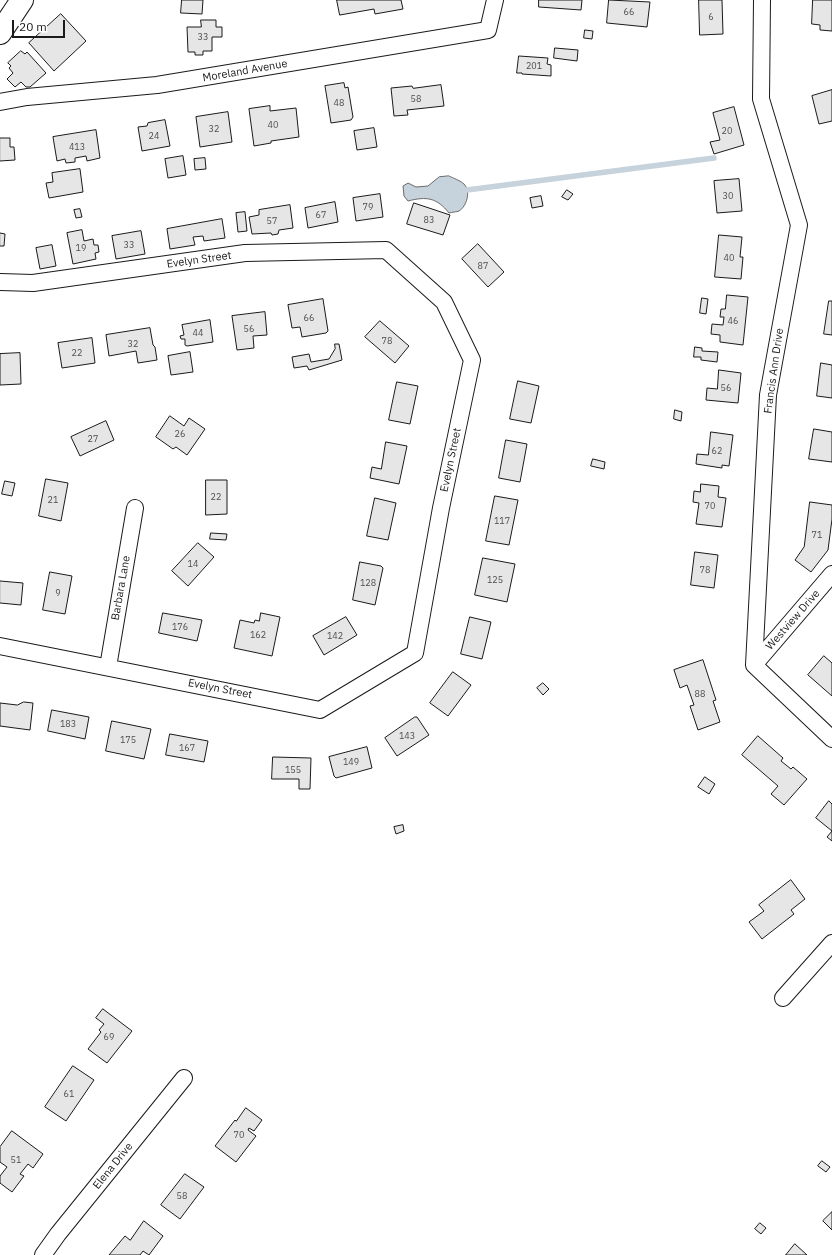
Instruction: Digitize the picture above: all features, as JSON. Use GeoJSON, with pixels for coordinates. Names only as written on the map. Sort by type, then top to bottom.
{"type":"FeatureCollection","features":[{"type":"Feature","properties":{"kind":"main road"},"geometry":{"type":"LineString","coordinates":[[0,33],[22,0]]}},
{"type":"Feature","properties":{"kind":"street","name":"Moreland Avenue"},"geometry":{"type":"LineString","coordinates":[[0,102],[157,85],[488,30],[495,0]]}},
{"type":"Feature","properties":{"kind":"street","name":"Francis Ann Drive"},"geometry":{"type":"LineString","coordinates":[[754,665],[768,395],[799,225],[761,99],[762,0]]}},
{"type":"Feature","properties":{"kind":"street","name":"Evelyn Street"},"geometry":{"type":"LineString","coordinates":[[0,282],[33,283],[245,253],[386,250],[444,302],[472,360],[441,508],[415,653],[320,710],[0,646]]}},
{"type":"Feature","properties":{"kind":"street","name":"Barbara Lane"},"geometry":{"type":"LineString","coordinates":[[108,667],[135,508]]}},
{"type":"Feature","properties":{"kind":"street","name":"Westview Drive"},"geometry":{"type":"LineString","coordinates":[[754,665],[832,574]]}},
{"type":"Feature","properties":{"kind":"street"},"geometry":{"type":"LineString","coordinates":[[754,665],[832,738]]}},
{"type":"Feature","properties":{"kind":"street"},"geometry":{"type":"LineString","coordinates":[[783,998],[832,943]]}},
{"type":"Feature","properties":{"kind":"street","name":"Elena Drive"},"geometry":{"type":"LineString","coordinates":[[43,1255],[58,1234],[184,1078]]}},
{"type":"Feature","properties":{"kind":"shaded area"},"geometry":{"type":"Polygon","coordinates":[[[449,176],[463,183],[467,190],[468,194],[466,202],[459,211],[449,213],[436,201],[421,199],[408,201],[404,196],[403,186],[408,183],[416,187],[428,186],[439,177],[449,176]]]}},
{"type":"Feature","properties":{"kind":"building"},"geometry":{"type":"Polygon","coordinates":[[[182,0],[203,0],[202,14],[181,13],[182,0]]]}},
{"type":"Feature","properties":{"kind":"building"},"geometry":{"type":"Polygon","coordinates":[[[337,0],[401,0],[403,9],[375,14],[374,9],[340,15],[337,0]]]}},
{"type":"Feature","properties":{"kind":"building"},"geometry":{"type":"Polygon","coordinates":[[[539,0],[582,0],[581,10],[539,7],[539,0]]]}},
{"type":"Feature","properties":{"kind":"building"},"geometry":{"type":"Polygon","coordinates":[[[609,0],[650,2],[647,27],[607,23],[609,0]]]}},
{"type":"Feature","properties":{"kind":"building"},"geometry":{"type":"Polygon","coordinates":[[[699,0],[722,0],[723,34],[700,35],[699,0]]]}},
{"type":"Feature","properties":{"kind":"building"},"geometry":{"type":"Polygon","coordinates":[[[813,0],[832,0],[832,31],[820,30],[820,25],[812,24],[813,0]]]}},
{"type":"Feature","properties":{"kind":"building"},"geometry":{"type":"Polygon","coordinates":[[[61,14],[86,41],[54,71],[29,43],[61,14]]]}},
{"type":"Feature","properties":{"kind":"building"},"geometry":{"type":"Polygon","coordinates":[[[201,20],[216,20],[216,27],[222,27],[222,37],[212,37],[212,51],[203,51],[203,55],[195,55],[195,52],[188,52],[187,27],[201,27],[201,20]]]}},
{"type":"Feature","properties":{"kind":"building"},"geometry":{"type":"Polygon","coordinates":[[[585,30],[593,31],[592,39],[584,38],[585,30]]]}},
{"type":"Feature","properties":{"kind":"building"},"geometry":{"type":"Polygon","coordinates":[[[555,48],[578,50],[577,61],[554,58],[555,48]]]}},
{"type":"Feature","properties":{"kind":"building"},"geometry":{"type":"Polygon","coordinates":[[[21,51],[25,54],[27,52],[46,73],[30,87],[26,87],[21,82],[15,87],[7,79],[13,73],[9,68],[11,66],[8,63],[21,51]]]}},
{"type":"Feature","properties":{"kind":"building"},"geometry":{"type":"Polygon","coordinates":[[[519,56],[548,58],[547,64],[551,65],[551,76],[517,73],[519,56]]]}},
{"type":"Feature","properties":{"kind":"building"},"geometry":{"type":"Polygon","coordinates":[[[344,83],[345,88],[348,87],[353,117],[351,120],[331,123],[325,86],[344,83]]]}},
{"type":"Feature","properties":{"kind":"building"},"geometry":{"type":"Polygon","coordinates":[[[441,85],[444,106],[407,110],[408,115],[394,116],[391,88],[412,86],[413,88],[441,85]]]}},
{"type":"Feature","properties":{"kind":"building"},"geometry":{"type":"Polygon","coordinates":[[[832,90],[832,121],[819,124],[812,96],[832,90]]]}},
{"type":"Feature","properties":{"kind":"building"},"geometry":{"type":"Polygon","coordinates":[[[270,106],[270,111],[296,108],[299,137],[271,141],[271,143],[254,146],[249,109],[270,106]]]}},
{"type":"Feature","properties":{"kind":"building"},"geometry":{"type":"Polygon","coordinates":[[[734,107],[744,145],[714,154],[710,142],[720,140],[713,113],[734,107]]]}},
{"type":"Feature","properties":{"kind":"building"},"geometry":{"type":"Polygon","coordinates":[[[228,112],[232,142],[200,147],[196,117],[228,112]]]}},
{"type":"Feature","properties":{"kind":"building"},"geometry":{"type":"Polygon","coordinates":[[[165,120],[170,146],[142,151],[138,127],[147,126],[148,123],[165,120]]]}},
{"type":"Feature","properties":{"kind":"building"},"geometry":{"type":"Polygon","coordinates":[[[374,128],[377,147],[357,150],[354,131],[374,128]]]}},
{"type":"Feature","properties":{"kind":"building"},"geometry":{"type":"Polygon","coordinates":[[[96,130],[100,158],[87,161],[86,156],[75,158],[75,162],[66,163],[65,159],[57,161],[53,137],[96,130]]]}},
{"type":"Feature","properties":{"kind":"building"},"geometry":{"type":"Polygon","coordinates":[[[0,138],[10,138],[10,147],[14,147],[15,160],[0,161],[0,138]]]}},
{"type":"Feature","properties":{"kind":"building"},"geometry":{"type":"Polygon","coordinates":[[[183,156],[186,175],[168,178],[165,159],[183,156]]]}},
{"type":"Feature","properties":{"kind":"building"},"geometry":{"type":"Polygon","coordinates":[[[205,158],[206,169],[195,170],[194,159],[205,158]]]}},
{"type":"Feature","properties":{"kind":"building"},"geometry":{"type":"Polygon","coordinates":[[[80,169],[83,192],[49,198],[46,183],[53,182],[52,173],[80,169]]]}},
{"type":"Feature","properties":{"kind":"building"},"geometry":{"type":"Polygon","coordinates":[[[739,179],[742,211],[717,213],[714,181],[739,179]]]}},
{"type":"Feature","properties":{"kind":"building"},"geometry":{"type":"Polygon","coordinates":[[[567,190],[573,194],[568,200],[562,197],[567,190]]]}},
{"type":"Feature","properties":{"kind":"building"},"geometry":{"type":"Polygon","coordinates":[[[380,194],[383,217],[356,221],[353,198],[380,194]]]}},
{"type":"Feature","properties":{"kind":"building"},"geometry":{"type":"Polygon","coordinates":[[[541,196],[543,206],[532,208],[530,198],[541,196]]]}},
{"type":"Feature","properties":{"kind":"building"},"geometry":{"type":"Polygon","coordinates":[[[335,202],[338,222],[308,228],[305,208],[335,202]]]}},
{"type":"Feature","properties":{"kind":"building"},"geometry":{"type":"Polygon","coordinates":[[[414,203],[450,215],[443,235],[407,224],[414,203]]]}},
{"type":"Feature","properties":{"kind":"building"},"geometry":{"type":"Polygon","coordinates":[[[290,205],[293,228],[279,230],[278,234],[272,235],[271,233],[252,234],[249,217],[259,215],[259,210],[290,205]]]}},
{"type":"Feature","properties":{"kind":"building"},"geometry":{"type":"Polygon","coordinates":[[[80,209],[82,217],[76,218],[74,210],[80,209]]]}},
{"type":"Feature","properties":{"kind":"building"},"geometry":{"type":"Polygon","coordinates":[[[245,212],[247,231],[238,232],[236,213],[245,212]]]}},
{"type":"Feature","properties":{"kind":"building"},"geometry":{"type":"Polygon","coordinates":[[[222,219],[225,238],[204,241],[203,236],[193,237],[195,245],[170,249],[167,229],[222,219]]]}},
{"type":"Feature","properties":{"kind":"building"},"geometry":{"type":"Polygon","coordinates":[[[82,230],[84,241],[93,239],[94,245],[98,245],[99,252],[95,253],[96,259],[73,264],[67,233],[82,230]]]}},
{"type":"Feature","properties":{"kind":"building"},"geometry":{"type":"Polygon","coordinates":[[[141,231],[145,254],[116,259],[112,236],[141,231]]]}},
{"type":"Feature","properties":{"kind":"building"},"geometry":{"type":"Polygon","coordinates":[[[0,233],[5,234],[4,246],[0,246],[0,233]]]}},
{"type":"Feature","properties":{"kind":"building"},"geometry":{"type":"Polygon","coordinates":[[[719,235],[742,237],[740,257],[743,257],[741,279],[715,277],[719,235]]]}},
{"type":"Feature","properties":{"kind":"building"},"geometry":{"type":"Polygon","coordinates":[[[478,244],[504,272],[488,287],[462,259],[478,244]]]}},
{"type":"Feature","properties":{"kind":"building"},"geometry":{"type":"Polygon","coordinates":[[[52,245],[56,266],[40,269],[36,248],[52,245]]]}},
{"type":"Feature","properties":{"kind":"building"},"geometry":{"type":"Polygon","coordinates":[[[727,295],[748,297],[743,345],[720,342],[720,335],[711,334],[712,324],[723,325],[724,317],[720,317],[721,309],[725,309],[727,295]]]}},
{"type":"Feature","properties":{"kind":"building"},"geometry":{"type":"Polygon","coordinates":[[[702,298],[708,299],[706,314],[700,313],[702,298]]]}},
{"type":"Feature","properties":{"kind":"building"},"geometry":{"type":"Polygon","coordinates":[[[323,299],[328,331],[326,333],[302,337],[300,327],[292,328],[288,305],[323,299]]]}},
{"type":"Feature","properties":{"kind":"building"},"geometry":{"type":"Polygon","coordinates":[[[829,301],[832,301],[832,335],[824,334],[829,301]]]}},
{"type":"Feature","properties":{"kind":"building"},"geometry":{"type":"Polygon","coordinates":[[[265,312],[267,335],[253,336],[254,348],[237,350],[232,316],[265,312]]]}},
{"type":"Feature","properties":{"kind":"building"},"geometry":{"type":"Polygon","coordinates":[[[210,320],[213,342],[187,346],[185,345],[185,339],[181,339],[180,336],[184,335],[182,325],[210,320]]]}},
{"type":"Feature","properties":{"kind":"building"},"geometry":{"type":"Polygon","coordinates":[[[380,321],[409,346],[395,363],[365,337],[380,321]]]}},
{"type":"Feature","properties":{"kind":"building"},"geometry":{"type":"Polygon","coordinates":[[[150,328],[157,360],[138,363],[136,351],[109,356],[106,335],[150,328]]]}},
{"type":"Feature","properties":{"kind":"building"},"geometry":{"type":"Polygon","coordinates":[[[92,338],[95,363],[62,368],[58,343],[92,338]]]}},
{"type":"Feature","properties":{"kind":"building"},"geometry":{"type":"Polygon","coordinates":[[[335,344],[339,344],[342,360],[309,370],[307,366],[294,368],[292,357],[309,354],[311,362],[329,359],[335,349],[335,344]]]}},
{"type":"Feature","properties":{"kind":"building"},"geometry":{"type":"Polygon","coordinates":[[[695,347],[702,348],[702,351],[718,352],[717,362],[701,360],[701,357],[694,357],[695,347]]]}},
{"type":"Feature","properties":{"kind":"building"},"geometry":{"type":"Polygon","coordinates":[[[190,352],[193,372],[171,375],[168,356],[190,352]]]}},
{"type":"Feature","properties":{"kind":"building"},"geometry":{"type":"Polygon","coordinates":[[[20,353],[21,384],[0,385],[0,354],[20,353]]]}},
{"type":"Feature","properties":{"kind":"building"},"geometry":{"type":"Polygon","coordinates":[[[821,363],[832,365],[832,398],[817,396],[821,363]]]}},
{"type":"Feature","properties":{"kind":"building"},"geometry":{"type":"Polygon","coordinates":[[[719,370],[741,373],[738,403],[706,400],[707,388],[717,389],[719,370]]]}},
{"type":"Feature","properties":{"kind":"building"},"geometry":{"type":"Polygon","coordinates":[[[518,381],[539,386],[531,423],[510,419],[518,381]]]}},
{"type":"Feature","properties":{"kind":"building"},"geometry":{"type":"Polygon","coordinates":[[[397,382],[418,386],[410,424],[389,420],[397,382]]]}},
{"type":"Feature","properties":{"kind":"building"},"geometry":{"type":"Polygon","coordinates":[[[675,410],[682,412],[681,421],[674,419],[675,410]]]}},
{"type":"Feature","properties":{"kind":"building"},"geometry":{"type":"Polygon","coordinates":[[[170,416],[184,426],[189,418],[205,429],[187,455],[176,447],[173,449],[156,437],[170,416]]]}},
{"type":"Feature","properties":{"kind":"building"},"geometry":{"type":"Polygon","coordinates":[[[106,421],[114,440],[80,456],[71,437],[106,421]]]}},
{"type":"Feature","properties":{"kind":"building"},"geometry":{"type":"Polygon","coordinates":[[[814,429],[832,432],[832,462],[809,459],[814,429]]]}},
{"type":"Feature","properties":{"kind":"building"},"geometry":{"type":"Polygon","coordinates":[[[711,432],[733,435],[729,466],[722,465],[722,468],[696,464],[697,454],[708,455],[711,432]]]}},
{"type":"Feature","properties":{"kind":"building"},"geometry":{"type":"Polygon","coordinates":[[[506,440],[527,444],[520,482],[499,478],[506,440]]]}},
{"type":"Feature","properties":{"kind":"building"},"geometry":{"type":"Polygon","coordinates":[[[386,442],[407,446],[399,484],[370,478],[372,467],[381,469],[386,442]]]}},
{"type":"Feature","properties":{"kind":"building"},"geometry":{"type":"Polygon","coordinates":[[[593,459],[605,462],[604,469],[591,466],[593,459]]]}},
{"type":"Feature","properties":{"kind":"building"},"geometry":{"type":"Polygon","coordinates":[[[46,479],[68,483],[61,521],[39,516],[46,479]]]}},
{"type":"Feature","properties":{"kind":"building"},"geometry":{"type":"Polygon","coordinates":[[[206,480],[227,480],[227,514],[206,515],[206,480]]]}},
{"type":"Feature","properties":{"kind":"building"},"geometry":{"type":"Polygon","coordinates":[[[5,481],[15,483],[12,496],[2,494],[5,481]]]}},
{"type":"Feature","properties":{"kind":"building"},"geometry":{"type":"Polygon","coordinates":[[[701,484],[719,486],[718,497],[726,498],[722,527],[696,524],[699,503],[693,502],[694,491],[700,492],[701,484]]]}},
{"type":"Feature","properties":{"kind":"building"},"geometry":{"type":"Polygon","coordinates":[[[495,496],[518,500],[509,545],[486,541],[495,496]]]}},
{"type":"Feature","properties":{"kind":"building"},"geometry":{"type":"Polygon","coordinates":[[[375,498],[396,503],[388,540],[367,536],[375,498]]]}},
{"type":"Feature","properties":{"kind":"building"},"geometry":{"type":"Polygon","coordinates":[[[810,502],[832,505],[832,519],[828,550],[811,572],[795,560],[804,547],[810,502]]]}},
{"type":"Feature","properties":{"kind":"building"},"geometry":{"type":"Polygon","coordinates":[[[211,533],[227,534],[226,540],[210,539],[211,533]]]}},
{"type":"Feature","properties":{"kind":"building"},"geometry":{"type":"Polygon","coordinates":[[[198,543],[214,557],[188,586],[172,571],[198,543]]]}},
{"type":"Feature","properties":{"kind":"building"},"geometry":{"type":"Polygon","coordinates":[[[695,552],[718,555],[714,588],[691,585],[695,552]]]}},
{"type":"Feature","properties":{"kind":"building"},"geometry":{"type":"Polygon","coordinates":[[[483,558],[515,564],[507,602],[475,595],[483,558]]]}},
{"type":"Feature","properties":{"kind":"building"},"geometry":{"type":"Polygon","coordinates":[[[360,562],[381,566],[383,568],[375,605],[353,600],[360,562]]]}},
{"type":"Feature","properties":{"kind":"building"},"geometry":{"type":"Polygon","coordinates":[[[50,572],[72,576],[65,614],[43,610],[50,572]]]}},
{"type":"Feature","properties":{"kind":"building"},"geometry":{"type":"Polygon","coordinates":[[[0,581],[23,583],[21,605],[0,603],[0,581]]]}},
{"type":"Feature","properties":{"kind":"building"},"geometry":{"type":"Polygon","coordinates":[[[163,613],[202,620],[197,641],[159,633],[163,613]]]}},
{"type":"Feature","properties":{"kind":"building"},"geometry":{"type":"Polygon","coordinates":[[[261,613],[280,617],[272,656],[234,648],[240,620],[254,623],[255,620],[259,621],[261,613]]]}},
{"type":"Feature","properties":{"kind":"building"},"geometry":{"type":"Polygon","coordinates":[[[346,617],[357,635],[324,655],[313,636],[346,617]]]}},
{"type":"Feature","properties":{"kind":"building"},"geometry":{"type":"Polygon","coordinates":[[[470,617],[491,622],[482,659],[461,654],[470,617]]]}},
{"type":"Feature","properties":{"kind":"building"},"geometry":{"type":"Polygon","coordinates":[[[824,656],[832,663],[832,696],[808,675],[824,656]]]}},
{"type":"Feature","properties":{"kind":"building"},"geometry":{"type":"Polygon","coordinates":[[[703,660],[716,700],[713,701],[720,722],[698,730],[690,706],[694,705],[687,685],[680,688],[674,670],[703,660]]]}},
{"type":"Feature","properties":{"kind":"building"},"geometry":{"type":"Polygon","coordinates":[[[453,672],[471,685],[448,716],[430,703],[453,672]]]}},
{"type":"Feature","properties":{"kind":"building"},"geometry":{"type":"Polygon","coordinates":[[[543,683],[549,689],[543,695],[537,688],[543,683]]]}},
{"type":"Feature","properties":{"kind":"building"},"geometry":{"type":"Polygon","coordinates":[[[24,702],[33,703],[30,730],[0,726],[0,703],[17,705],[24,702]]]}},
{"type":"Feature","properties":{"kind":"building"},"geometry":{"type":"Polygon","coordinates":[[[52,710],[89,717],[85,739],[48,731],[52,710]]]}},
{"type":"Feature","properties":{"kind":"building"},"geometry":{"type":"Polygon","coordinates":[[[417,717],[429,735],[397,756],[385,738],[417,717]]]}},
{"type":"Feature","properties":{"kind":"building"},"geometry":{"type":"Polygon","coordinates":[[[112,721],[151,729],[144,759],[106,751],[112,721]]]}},
{"type":"Feature","properties":{"kind":"building"},"geometry":{"type":"Polygon","coordinates":[[[170,734],[208,741],[204,762],[166,755],[170,734]]]}},
{"type":"Feature","properties":{"kind":"building"},"geometry":{"type":"Polygon","coordinates":[[[758,736],[783,758],[781,761],[791,769],[793,767],[807,779],[784,805],[771,794],[778,786],[742,755],[758,736]]]}},
{"type":"Feature","properties":{"kind":"building"},"geometry":{"type":"Polygon","coordinates":[[[367,747],[372,768],[336,778],[334,776],[329,757],[367,747]]]}},
{"type":"Feature","properties":{"kind":"building"},"geometry":{"type":"Polygon","coordinates":[[[273,757],[311,758],[310,789],[299,789],[299,779],[272,779],[273,757]]]}},
{"type":"Feature","properties":{"kind":"building"},"geometry":{"type":"Polygon","coordinates":[[[705,777],[715,784],[709,794],[698,787],[705,777]]]}},
{"type":"Feature","properties":{"kind":"building"},"geometry":{"type":"Polygon","coordinates":[[[829,801],[832,804],[832,831],[816,818],[829,801]]]}},
{"type":"Feature","properties":{"kind":"building"},"geometry":{"type":"Polygon","coordinates":[[[403,825],[404,831],[396,834],[394,827],[403,825]]]}},
{"type":"Feature","properties":{"kind":"building"},"geometry":{"type":"Polygon","coordinates":[[[832,831],[832,841],[827,837],[832,831]]]}},
{"type":"Feature","properties":{"kind":"building"},"geometry":{"type":"Polygon","coordinates":[[[791,880],[805,899],[791,910],[794,914],[762,939],[749,922],[764,911],[759,905],[791,880]]]}},
{"type":"Feature","properties":{"kind":"building"},"geometry":{"type":"Polygon","coordinates":[[[103,1009],[132,1031],[107,1063],[88,1049],[101,1032],[99,1030],[104,1024],[96,1018],[103,1009]]]}},
{"type":"Feature","properties":{"kind":"building"},"geometry":{"type":"Polygon","coordinates":[[[73,1066],[94,1080],[66,1121],[45,1107],[73,1066]]]}},
{"type":"Feature","properties":{"kind":"building"},"geometry":{"type":"Polygon","coordinates":[[[246,1108],[262,1120],[254,1131],[249,1128],[248,1130],[256,1136],[236,1162],[215,1146],[246,1108]]]}},
{"type":"Feature","properties":{"kind":"building"},"geometry":{"type":"Polygon","coordinates":[[[12,1131],[43,1154],[33,1168],[28,1164],[20,1174],[24,1176],[12,1192],[0,1183],[0,1176],[7,1167],[0,1162],[0,1147],[12,1131]]]}},
{"type":"Feature","properties":{"kind":"building"},"geometry":{"type":"Polygon","coordinates":[[[822,1161],[830,1167],[826,1172],[818,1166],[822,1161]]]}},
{"type":"Feature","properties":{"kind":"building"},"geometry":{"type":"Polygon","coordinates":[[[185,1174],[204,1187],[180,1219],[161,1205],[185,1174]]]}},
{"type":"Feature","properties":{"kind":"building"},"geometry":{"type":"Polygon","coordinates":[[[832,1212],[832,1230],[823,1221],[832,1212]]]}},
{"type":"Feature","properties":{"kind":"building"},"geometry":{"type":"Polygon","coordinates":[[[144,1221],[163,1236],[149,1255],[143,1251],[140,1255],[109,1255],[125,1236],[130,1240],[144,1221]]]}},
{"type":"Feature","properties":{"kind":"building"},"geometry":{"type":"Polygon","coordinates":[[[760,1223],[766,1228],[761,1234],[755,1229],[760,1223]]]}},
{"type":"Feature","properties":{"kind":"building"},"geometry":{"type":"Polygon","coordinates":[[[795,1244],[807,1255],[786,1255],[795,1244]]]}},
{"type":"Feature","properties":{"kind":"waterway"},"geometry":{"type":"LineString","coordinates":[[467,190],[714,158]]}}]}
